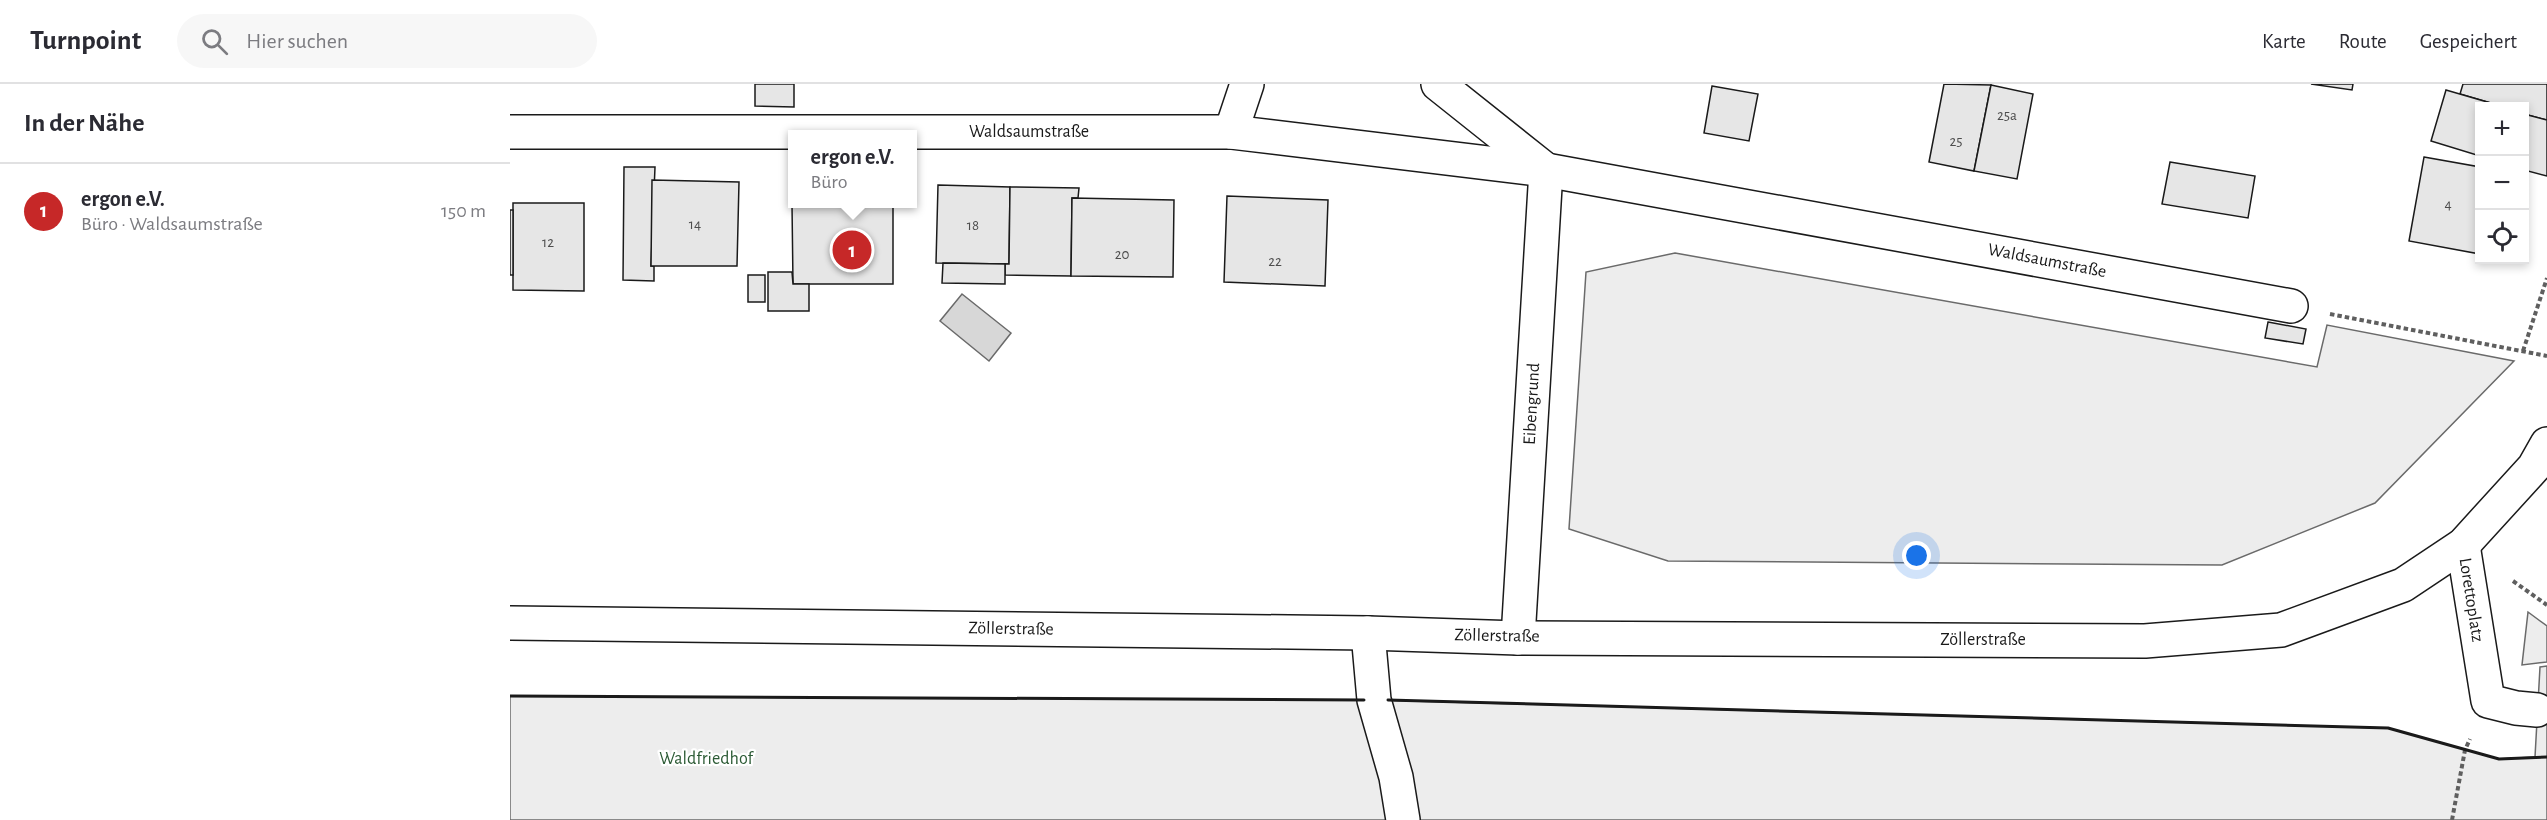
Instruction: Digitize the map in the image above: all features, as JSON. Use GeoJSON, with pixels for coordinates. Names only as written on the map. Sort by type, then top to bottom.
{"type":"FeatureCollection","features":[{"type":"Feature","properties":{"kind":"street"},"geometry":{"type":"LineString","coordinates":[[1231,132],[1247,84]]}},
{"type":"Feature","properties":{"kind":"street","name":"Waldsaumstraße"},"geometry":{"type":"LineString","coordinates":[[1438,84],[1546,170]]}},
{"type":"Feature","properties":{"kind":"street","name":"Waldsaumstraße"},"geometry":{"type":"LineString","coordinates":[[510,132],[788,132]]}},
{"type":"Feature","properties":{"kind":"street","name":"Waldsaumstraße"},"geometry":{"type":"LineString","coordinates":[[917,132],[1231,132],[1546,170],[2291,306]]}},
{"type":"Feature","properties":{"kind":"street","name":"Eibengrund"},"geometry":{"type":"LineString","coordinates":[[1518,638],[1546,170]]}},
{"type":"Feature","properties":{"kind":"street","name":"Lorettoplatz"},"geometry":{"type":"LineString","coordinates":[[2488,701],[2463,545],[2534,467],[2547,444]]}},
{"type":"Feature","properties":{"kind":"street","name":"Zöllerstraße"},"geometry":{"type":"LineString","coordinates":[[510,623],[1368,633],[1518,638],[2145,641],[2282,630],[2403,585],[2463,545]]}},
{"type":"Feature","properties":{"kind":"street"},"geometry":{"type":"LineString","coordinates":[[1368,633],[1374,700],[1396,777],[1403,820]]}},
{"type":"Feature","properties":{"kind":"street"},"geometry":{"type":"LineString","coordinates":[[2488,701],[2516,708],[2537,710]]}},
{"type":"Feature","properties":{"kind":"path"},"geometry":{"type":"LineString","coordinates":[[2523,352],[2547,278]]}},
{"type":"Feature","properties":{"kind":"path"},"geometry":{"type":"LineString","coordinates":[[2291,306],[2547,356]]}},
{"type":"Feature","properties":{"kind":"path"},"geometry":{"type":"LineString","coordinates":[[2452,820],[2465,750],[2488,701]]}},
{"type":"Feature","properties":{"kind":"shaded area"},"geometry":{"type":"Polygon","coordinates":[[[1675,253],[2317,367],[2327,325],[2514,361],[2375,503],[2222,565],[1668,561],[1569,529],[1586,272],[1675,253]]]}},
{"type":"Feature","properties":{"kind":"shaded area"},"geometry":{"type":"Polygon","coordinates":[[[962,294],[1011,333],[989,361],[940,321],[962,294]]]}},
{"type":"Feature","properties":{"kind":"shaded area"},"geometry":{"type":"Polygon","coordinates":[[[2528,612],[2547,626],[2547,662],[2522,665],[2528,612]]]}},
{"type":"Feature","properties":{"kind":"shaded area","name":"Waldfriedhof"},"geometry":{"type":"Polygon","coordinates":[[[2547,666],[2547,820],[510,820],[510,696],[1375,700],[2388,728],[2499,759],[2535,757],[2540,667],[2547,666]]]}},
{"type":"Feature","properties":{"kind":"building"},"geometry":{"type":"Polygon","coordinates":[[[755,84],[794,84],[794,107],[755,106],[755,84]]]}},
{"type":"Feature","properties":{"kind":"building"},"geometry":{"type":"Polygon","coordinates":[[[1944,84],[1991,85],[1974,171],[1929,162],[1944,84]]]}},
{"type":"Feature","properties":{"kind":"building"},"geometry":{"type":"Polygon","coordinates":[[[2311,84],[2353,84],[2352,90],[2311,84]]]}},
{"type":"Feature","properties":{"kind":"building"},"geometry":{"type":"Polygon","coordinates":[[[2463,84],[2547,84],[2547,120],[2529,115],[2529,102],[2487,102],[2460,94],[2463,84]]]}},
{"type":"Feature","properties":{"kind":"building"},"geometry":{"type":"Polygon","coordinates":[[[1991,85],[2033,94],[2017,179],[1974,171],[1991,85]]]}},
{"type":"Feature","properties":{"kind":"building"},"geometry":{"type":"Polygon","coordinates":[[[1712,86],[1758,94],[1749,141],[1704,133],[1712,86]]]}},
{"type":"Feature","properties":{"kind":"building"},"geometry":{"type":"Polygon","coordinates":[[[2446,90],[2487,102],[2475,102],[2475,154],[2431,141],[2446,90]]]}},
{"type":"Feature","properties":{"kind":"building"},"geometry":{"type":"Polygon","coordinates":[[[2529,115],[2547,120],[2547,176],[2529,171],[2529,115]]]}},
{"type":"Feature","properties":{"kind":"building"},"geometry":{"type":"Polygon","coordinates":[[[2424,157],[2475,166],[2475,253],[2409,241],[2424,157]]]}},
{"type":"Feature","properties":{"kind":"building"},"geometry":{"type":"Polygon","coordinates":[[[2170,162],[2255,176],[2248,218],[2162,204],[2170,162]]]}},
{"type":"Feature","properties":{"kind":"building"},"geometry":{"type":"Polygon","coordinates":[[[624,167],[655,167],[651,266],[654,266],[654,281],[623,280],[624,167]]]}},
{"type":"Feature","properties":{"kind":"building"},"geometry":{"type":"Polygon","coordinates":[[[652,180],[739,182],[737,266],[651,266],[652,180]]]}},
{"type":"Feature","properties":{"kind":"building"},"geometry":{"type":"Polygon","coordinates":[[[938,185],[1010,187],[1009,264],[936,263],[938,185]]]}},
{"type":"Feature","properties":{"kind":"building"},"geometry":{"type":"Polygon","coordinates":[[[1010,187],[1079,188],[1078,198],[1072,198],[1071,276],[1005,275],[1005,264],[1009,264],[1010,187]]]}},
{"type":"Feature","properties":{"kind":"building"},"geometry":{"type":"Polygon","coordinates":[[[1227,196],[1328,200],[1325,286],[1224,282],[1227,196]]]}},
{"type":"Feature","properties":{"kind":"building"},"geometry":{"type":"Polygon","coordinates":[[[1072,198],[1174,200],[1173,277],[1071,276],[1072,198]]]}},
{"type":"Feature","properties":{"kind":"building"},"geometry":{"type":"Polygon","coordinates":[[[513,203],[584,203],[584,291],[513,290],[513,203]]]}},
{"type":"Feature","properties":{"kind":"building"},"geometry":{"type":"Polygon","coordinates":[[[792,208],[893,208],[893,284],[793,284],[792,208]]]}},
{"type":"Feature","properties":{"kind":"building"},"geometry":{"type":"Polygon","coordinates":[[[510,210],[513,210],[513,275],[510,275],[510,210]]]}},
{"type":"Feature","properties":{"kind":"building"},"geometry":{"type":"Polygon","coordinates":[[[943,263],[1005,264],[1005,284],[942,283],[943,263]]]}},
{"type":"Feature","properties":{"kind":"building"},"geometry":{"type":"Polygon","coordinates":[[[768,272],[792,272],[793,284],[809,284],[809,311],[768,311],[768,272]]]}},
{"type":"Feature","properties":{"kind":"building"},"geometry":{"type":"Polygon","coordinates":[[[748,275],[765,275],[765,302],[748,302],[748,275]]]}},
{"type":"Feature","properties":{"kind":"building"},"geometry":{"type":"Polygon","coordinates":[[[2268,322],[2306,329],[2303,344],[2265,338],[2268,322]]]}},
{"type":"Feature","properties":{"kind":"wall"},"geometry":{"type":"LineString","coordinates":[[510,696],[1364,700]]}},
{"type":"Feature","properties":{"kind":"wall"},"geometry":{"type":"LineString","coordinates":[[1388,700],[2388,728],[2499,759],[2547,757]]}},
{"type":"Feature","properties":{"kind":"place","name":"ergon e.V."},"geometry":{"type":"Point","coordinates":[852,250]}}]}
